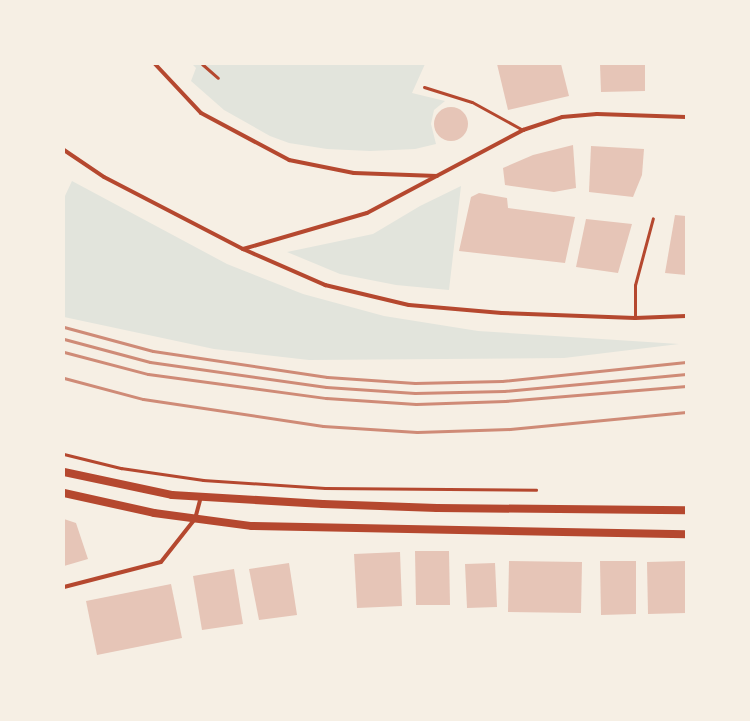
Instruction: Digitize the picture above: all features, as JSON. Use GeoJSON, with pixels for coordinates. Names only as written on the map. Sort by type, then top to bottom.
{"type":"FeatureCollection","features":[{"type":"Feature","properties":{"kind":"main road"},"geometry":{"type":"LineString","coordinates":[[64,472],[172,494],[201,496],[437,508],[686,510]]}},
{"type":"Feature","properties":{"kind":"main road"},"geometry":{"type":"LineString","coordinates":[[64,493],[154,513],[252,526],[686,534]]}},
{"type":"Feature","properties":{"kind":"street"},"geometry":{"type":"LineString","coordinates":[[155,64],[201,113],[289,160],[354,173],[437,176]]}},
{"type":"Feature","properties":{"kind":"street"},"geometry":{"type":"LineString","coordinates":[[243,249],[367,213],[523,130],[562,117],[597,114],[686,118]]}},
{"type":"Feature","properties":{"kind":"street"},"geometry":{"type":"LineString","coordinates":[[64,150],[104,177],[243,249],[325,285],[409,305],[502,313],[635,318],[686,316]]}},
{"type":"Feature","properties":{"kind":"street"},"geometry":{"type":"LineString","coordinates":[[64,587],[161,562],[195,519],[201,496]]}},
{"type":"Feature","properties":{"kind":"lane"},"geometry":{"type":"LineString","coordinates":[[202,64],[218,78]]}},
{"type":"Feature","properties":{"kind":"lane"},"geometry":{"type":"LineString","coordinates":[[424,87],[472,102],[523,130]]}},
{"type":"Feature","properties":{"kind":"lane"},"geometry":{"type":"LineString","coordinates":[[635,318],[635,285],[653,218]]}},
{"type":"Feature","properties":{"kind":"path"},"geometry":{"type":"LineString","coordinates":[[64,454],[121,468],[210,480],[325,488],[536,490]]}},
{"type":"Feature","properties":{"kind":"shaded area"},"geometry":{"type":"Polygon","coordinates":[[[192,64],[425,64],[412,93],[445,101],[434,110],[431,124],[436,144],[415,149],[370,151],[327,149],[289,143],[270,136],[224,110],[191,81],[196,68],[192,64]]]}},
{"type":"Feature","properties":{"kind":"shaded area"},"geometry":{"type":"Polygon","coordinates":[[[72,181],[227,264],[303,294],[384,316],[478,331],[679,344],[564,358],[309,360],[214,349],[64,317],[64,198],[72,181]]]}},
{"type":"Feature","properties":{"kind":"shaded area"},"geometry":{"type":"Polygon","coordinates":[[[461,186],[449,290],[396,285],[340,274],[287,252],[373,234],[420,206],[461,186]]]}},
{"type":"Feature","properties":{"kind":"building"},"geometry":{"type":"Polygon","coordinates":[[[497,64],[561,64],[569,96],[508,110],[497,64]]]}},
{"type":"Feature","properties":{"kind":"building"},"geometry":{"type":"Polygon","coordinates":[[[600,64],[645,64],[645,91],[601,92],[600,64]]]}},
{"type":"Feature","properties":{"kind":"building"},"geometry":{"type":"Polygon","coordinates":[[[448,107],[454,107],[463,112],[467,118],[467,130],[463,136],[454,141],[448,141],[439,136],[434,127],[434,121],[439,112],[448,107]]]}},
{"type":"Feature","properties":{"kind":"building"},"geometry":{"type":"Polygon","coordinates":[[[573,145],[576,188],[554,192],[505,185],[503,168],[533,155],[573,145]]]}},
{"type":"Feature","properties":{"kind":"building"},"geometry":{"type":"Polygon","coordinates":[[[591,146],[644,149],[642,175],[633,197],[589,192],[591,146]]]}},
{"type":"Feature","properties":{"kind":"building"},"geometry":{"type":"Polygon","coordinates":[[[479,193],[507,198],[508,208],[575,217],[565,263],[459,251],[471,197],[479,193]]]}},
{"type":"Feature","properties":{"kind":"building"},"geometry":{"type":"Polygon","coordinates":[[[675,215],[686,216],[686,275],[665,273],[675,215]]]}},
{"type":"Feature","properties":{"kind":"building"},"geometry":{"type":"Polygon","coordinates":[[[586,219],[632,224],[618,273],[576,267],[586,219]]]}},
{"type":"Feature","properties":{"kind":"building"},"geometry":{"type":"Polygon","coordinates":[[[64,519],[76,523],[88,559],[64,566],[64,519]]]}},
{"type":"Feature","properties":{"kind":"building"},"geometry":{"type":"Polygon","coordinates":[[[415,551],[449,551],[450,605],[416,605],[415,551]]]}},
{"type":"Feature","properties":{"kind":"building"},"geometry":{"type":"Polygon","coordinates":[[[400,552],[402,606],[357,608],[354,554],[400,552]]]}},
{"type":"Feature","properties":{"kind":"building"},"geometry":{"type":"Polygon","coordinates":[[[509,561],[582,562],[581,613],[508,612],[509,561]]]}},
{"type":"Feature","properties":{"kind":"building"},"geometry":{"type":"Polygon","coordinates":[[[600,561],[636,561],[636,614],[601,615],[600,561]]]}},
{"type":"Feature","properties":{"kind":"building"},"geometry":{"type":"Polygon","coordinates":[[[686,561],[686,613],[648,614],[647,562],[686,561]]]}},
{"type":"Feature","properties":{"kind":"building"},"geometry":{"type":"Polygon","coordinates":[[[289,563],[297,615],[259,620],[249,569],[289,563]]]}},
{"type":"Feature","properties":{"kind":"building"},"geometry":{"type":"Polygon","coordinates":[[[495,563],[497,607],[467,608],[465,564],[495,563]]]}},
{"type":"Feature","properties":{"kind":"building"},"geometry":{"type":"Polygon","coordinates":[[[234,569],[243,624],[202,630],[193,576],[234,569]]]}},
{"type":"Feature","properties":{"kind":"building"},"geometry":{"type":"Polygon","coordinates":[[[171,584],[182,638],[97,655],[86,601],[171,584]]]}},
{"type":"Feature","properties":{"kind":"railway"},"geometry":{"type":"LineString","coordinates":[[64,327],[153,351],[327,377],[415,383],[502,381],[686,362]]}},
{"type":"Feature","properties":{"kind":"railway"},"geometry":{"type":"LineString","coordinates":[[64,339],[150,362],[326,387],[415,393],[504,391],[686,374]]}},
{"type":"Feature","properties":{"kind":"railway"},"geometry":{"type":"LineString","coordinates":[[64,352],[148,374],[326,398],[416,404],[505,401],[686,386]]}},
{"type":"Feature","properties":{"kind":"railway"},"geometry":{"type":"LineString","coordinates":[[64,378],[143,399],[323,426],[417,432],[510,429],[686,412]]}}]}
